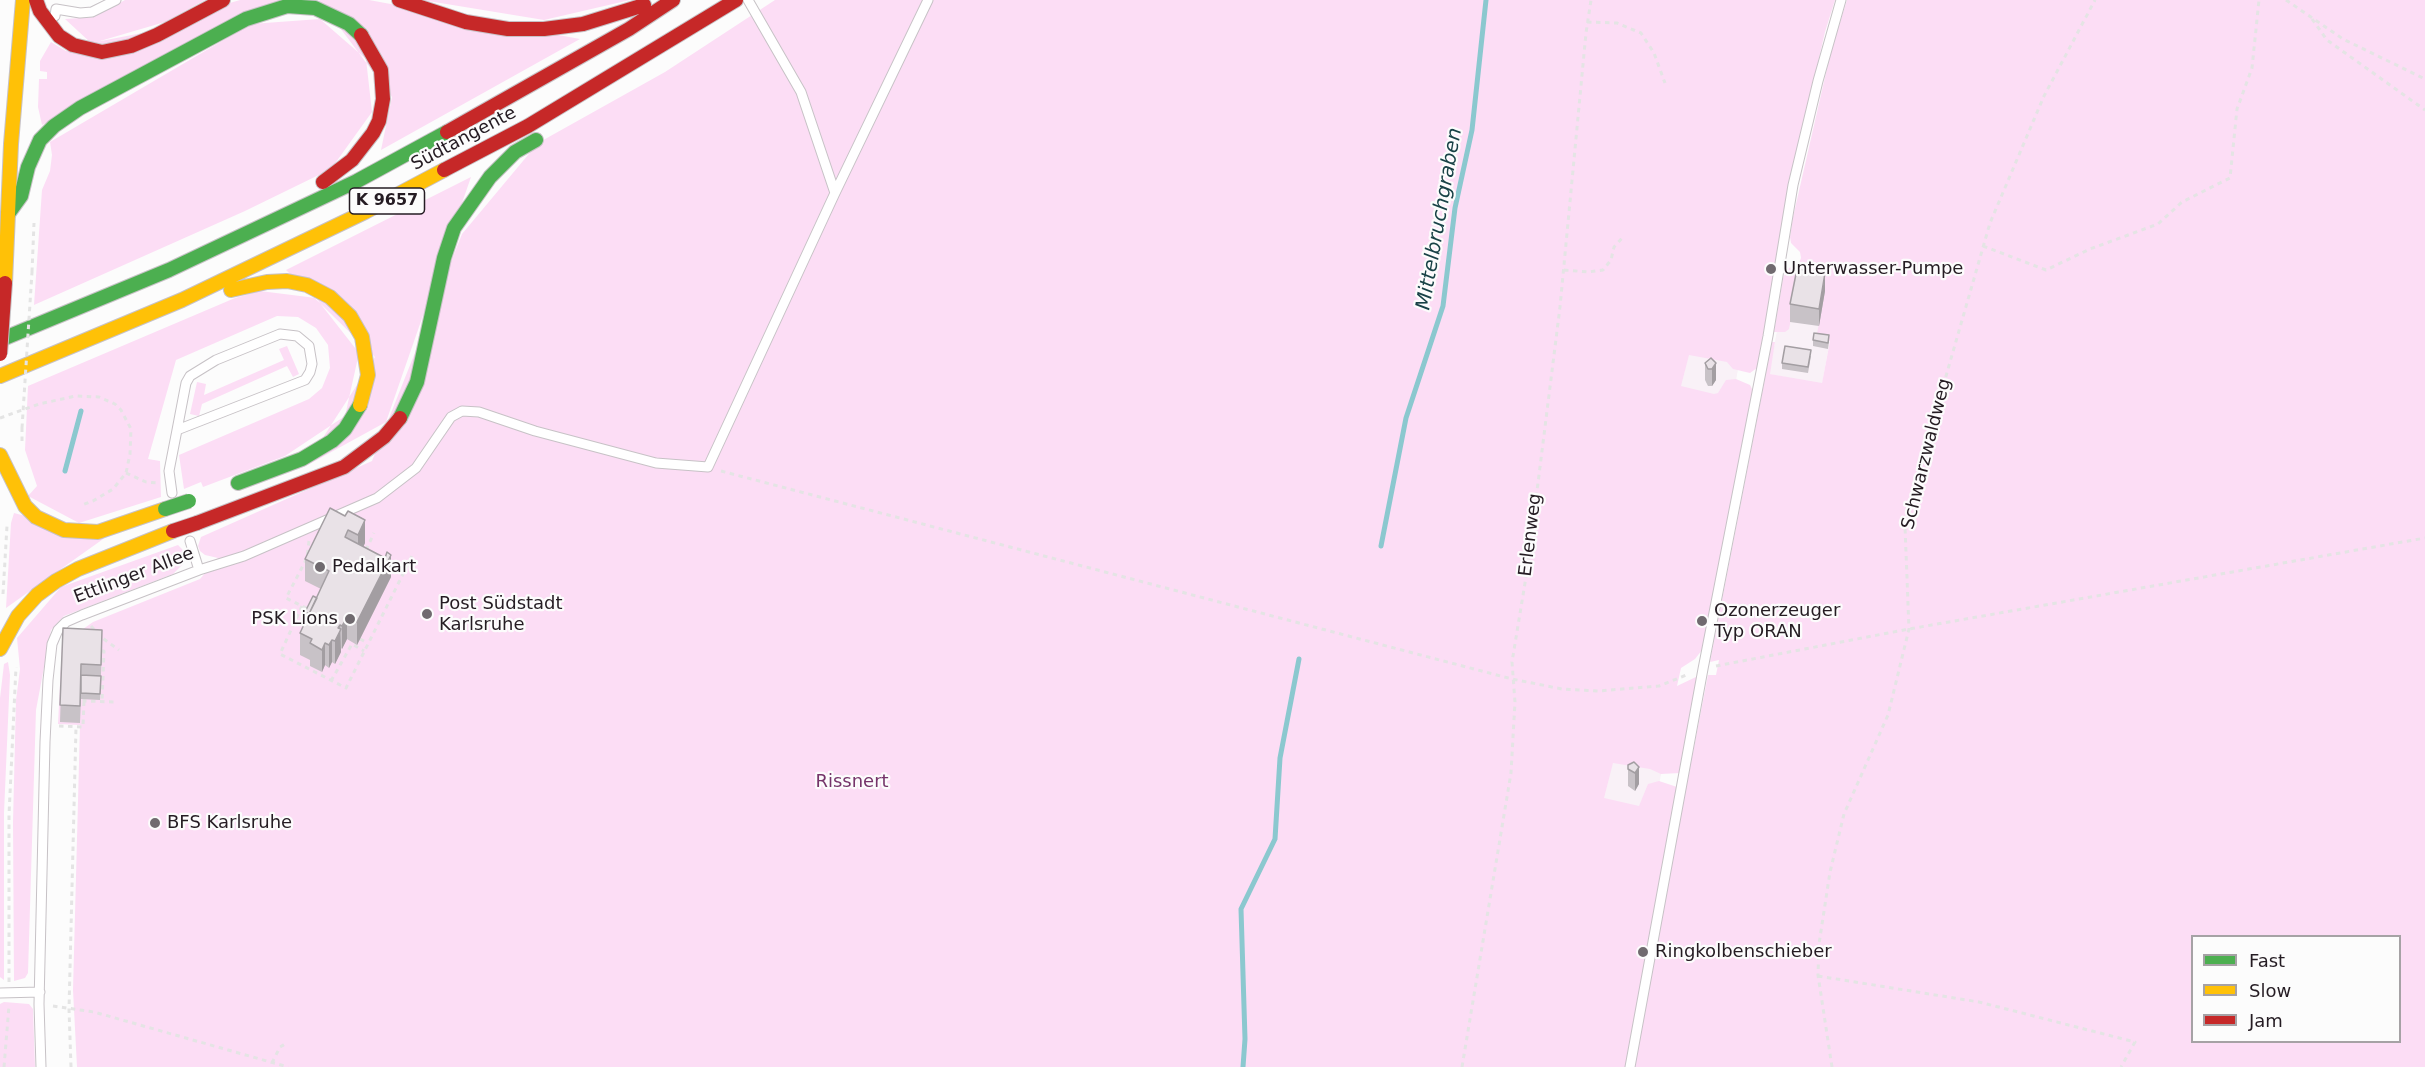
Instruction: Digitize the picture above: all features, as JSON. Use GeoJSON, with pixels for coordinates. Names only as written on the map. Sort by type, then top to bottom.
{"type":"FeatureCollection","features":[{"type":"Feature","properties":{"kind":"main road"},"geometry":{"type":"LineString","coordinates":[[0,354],[23,0]]}},
{"type":"Feature","properties":{"kind":"main road"},"geometry":{"type":"LineString","coordinates":[[36,0],[50,26],[59,36],[73,45],[102,52],[118,50],[157,35],[223,0]]}},
{"type":"Feature","properties":{"kind":"main road"},"geometry":{"type":"LineString","coordinates":[[399,0],[466,22],[508,29],[544,29],[583,24],[660,0]]}},
{"type":"Feature","properties":{"kind":"main road","name":"Südtangente"},"geometry":{"type":"LineString","coordinates":[[0,340],[108,296],[292,212],[405,155],[523,91],[629,29],[673,0]]}},
{"type":"Feature","properties":{"kind":"main road","name":"Südtangente"},"geometry":{"type":"LineString","coordinates":[[0,376],[182,300],[365,212],[586,92],[736,0]]}},
{"type":"Feature","properties":{"kind":"main road"},"geometry":{"type":"LineString","coordinates":[[8,214],[21,196],[28,167],[40,140],[54,126],[80,108],[246,19],[266,11],[298,6],[330,13],[349,24],[363,37],[381,70],[383,99],[379,121],[367,144],[352,160],[314,188],[292,212]]}},
{"type":"Feature","properties":{"kind":"main road"},"geometry":{"type":"LineString","coordinates":[[0,649],[18,616],[38,595],[56,581],[78,569],[173,531],[344,467],[384,437],[400,418],[417,382],[444,258],[454,228],[490,177],[515,152],[548,131],[586,92]]}},
{"type":"Feature","properties":{"kind":"main road"},"geometry":{"type":"LineString","coordinates":[[182,300],[267,282],[287,281],[307,285],[330,297],[342,307],[356,325],[365,347],[368,375],[366,388],[358,411],[345,429],[332,441],[302,459],[220,490]]}},
{"type":"Feature","properties":{"kind":"main road"},"geometry":{"type":"LineString","coordinates":[[0,455],[18,495],[36,517],[64,530],[81,533],[98,532],[194,499]]}},
{"type":"Feature","properties":{"kind":"lane"},"geometry":{"type":"LineString","coordinates":[[50,26],[56,9],[80,13],[92,12],[116,0]]}},
{"type":"Feature","properties":{"kind":"lane"},"geometry":{"type":"LineString","coordinates":[[748,0],[801,92],[835,193]]}},
{"type":"Feature","properties":{"kind":"lane"},"geometry":{"type":"LineString","coordinates":[[708,467],[835,193],[928,0]]}},
{"type":"Feature","properties":{"kind":"lane"},"geometry":{"type":"LineString","coordinates":[[1630,1067],[1703,669],[1768,336],[1793,185],[1818,81],[1841,0]]}},
{"type":"Feature","properties":{"kind":"lane"},"geometry":{"type":"LineString","coordinates":[[171,489],[169,471],[186,383],[190,376],[198,369],[280,334],[297,336],[309,346],[312,364],[305,380],[177,430]]}},
{"type":"Feature","properties":{"kind":"lane","name":"Ettlinger Allee"},"geometry":{"type":"LineString","coordinates":[[41,1067],[39,1004],[45,726],[52,644],[58,630],[66,622],[198,570],[244,556],[377,498],[416,468],[451,417],[462,411],[479,412],[535,431],[656,463],[708,467]]}},
{"type":"Feature","properties":{"kind":"lane"},"geometry":{"type":"LineString","coordinates":[[190,541],[198,570]]}},
{"type":"Feature","properties":{"kind":"lane"},"geometry":{"type":"LineString","coordinates":[[5,992],[40,992]]}},
{"type":"Feature","properties":{"kind":"path","name":"Erlenweg"},"geometry":{"type":"LineString","coordinates":[[1462,1067],[1512,773],[1515,702],[1512,662],[1527,571],[1564,270],[1591,0]]}},
{"type":"Feature","properties":{"kind":"path","name":"Schwarzwaldweg"},"geometry":{"type":"LineString","coordinates":[[1832,1067],[1818,975],[1819,944],[1830,872],[1844,814],[1888,715],[1909,629],[1905,526],[1990,223],[2044,96],[2095,0]]}},
{"type":"Feature","properties":{"kind":"path"},"geometry":{"type":"LineString","coordinates":[[1983,246],[2046,270],[2090,249],[2158,224],[2182,202],[2230,178],[2237,109],[2252,68],[2259,0]]}},
{"type":"Feature","properties":{"kind":"path"},"geometry":{"type":"LineString","coordinates":[[2286,0],[2343,39],[2425,79]]}},
{"type":"Feature","properties":{"kind":"path"},"geometry":{"type":"LineString","coordinates":[[2311,18],[2327,40],[2425,110]]}},
{"type":"Feature","properties":{"kind":"path"},"geometry":{"type":"LineString","coordinates":[[1587,22],[1617,23],[1641,33],[1654,53],[1665,82]]}},
{"type":"Feature","properties":{"kind":"path"},"geometry":{"type":"LineString","coordinates":[[1564,270],[1588,272],[1603,270],[1611,261],[1614,247],[1624,236]]}},
{"type":"Feature","properties":{"kind":"path"},"geometry":{"type":"LineString","coordinates":[[21,450],[32,272]]}},
{"type":"Feature","properties":{"kind":"path"},"geometry":{"type":"LineString","coordinates":[[0,418],[39,404],[76,396],[99,397],[121,410],[131,429],[130,454],[126,473],[121,482],[104,495],[75,506]]}},
{"type":"Feature","properties":{"kind":"path"},"geometry":{"type":"LineString","coordinates":[[708,467],[1512,679],[1562,689],[1598,691],[1659,686],[1703,669],[1909,629],[2425,538]]}},
{"type":"Feature","properties":{"kind":"path"},"geometry":{"type":"LineString","coordinates":[[126,473],[171,489]]}},
{"type":"Feature","properties":{"kind":"path"},"geometry":{"type":"LineString","coordinates":[[3,597],[9,510],[18,495]]}},
{"type":"Feature","properties":{"kind":"path"},"geometry":{"type":"LineString","coordinates":[[306,530],[309,542],[304,564],[286,598],[320,614]]}},
{"type":"Feature","properties":{"kind":"path"},"geometry":{"type":"LineString","coordinates":[[364,553],[374,533]]}},
{"type":"Feature","properties":{"kind":"path"},"geometry":{"type":"LineString","coordinates":[[302,606],[280,654],[346,688],[413,554]]}},
{"type":"Feature","properties":{"kind":"path"},"geometry":{"type":"LineString","coordinates":[[304,564],[312,568]]}},
{"type":"Feature","properties":{"kind":"path"},"geometry":{"type":"LineString","coordinates":[[99,634],[119,650]]}},
{"type":"Feature","properties":{"kind":"path"},"geometry":{"type":"LineString","coordinates":[[360,639],[368,643]]}},
{"type":"Feature","properties":{"kind":"path"},"geometry":{"type":"LineString","coordinates":[[331,681],[352,644],[364,651]]}},
{"type":"Feature","properties":{"kind":"path"},"geometry":{"type":"LineString","coordinates":[[102,651],[104,651],[102,702]]}},
{"type":"Feature","properties":{"kind":"path"},"geometry":{"type":"LineString","coordinates":[[4,1067],[9,1025],[5,992],[9,815],[16,663]]}},
{"type":"Feature","properties":{"kind":"path"},"geometry":{"type":"LineString","coordinates":[[45,726],[83,727],[84,691]]}},
{"type":"Feature","properties":{"kind":"path"},"geometry":{"type":"LineString","coordinates":[[84,701],[116,702]]}},
{"type":"Feature","properties":{"kind":"path"},"geometry":{"type":"LineString","coordinates":[[71,1067],[69,1009],[76,727]]}},
{"type":"Feature","properties":{"kind":"path"},"geometry":{"type":"LineString","coordinates":[[1818,975],[1979,1002],[2135,1042],[2121,1067]]}},
{"type":"Feature","properties":{"kind":"path"},"geometry":{"type":"LineString","coordinates":[[39,1004],[94,1012],[288,1067]]}},
{"type":"Feature","properties":{"kind":"path"},"geometry":{"type":"LineString","coordinates":[[272,1063],[280,1047],[285,1044]]}},
{"type":"Feature","properties":{"kind":"shaded area"},"geometry":{"type":"Polygon","coordinates":[[[1788,271],[1841,280],[1822,384],[1769,374],[1788,271]]]}},
{"type":"Feature","properties":{"kind":"shaded area"},"geometry":{"type":"Polygon","coordinates":[[[1669,334],[1742,347],[1730,414],[1657,401],[1669,334]]]}},
{"type":"Feature","properties":{"kind":"shaded area"},"geometry":{"type":"Polygon","coordinates":[[[1591,744],[1664,757],[1652,825],[1579,812],[1591,744]]]}},
{"type":"Feature","properties":{"kind":"green space"},"geometry":{"type":"Polygon","coordinates":[[[125,0],[205,0],[147,32],[91,43],[65,19],[94,17],[125,0]]]}},
{"type":"Feature","properties":{"kind":"green space"},"geometry":{"type":"Polygon","coordinates":[[[240,0],[280,0],[42,125],[38,107],[39,79],[47,79],[47,72],[40,71],[40,61],[51,42],[66,51],[240,0]]]}},
{"type":"Feature","properties":{"kind":"green space"},"geometry":{"type":"Polygon","coordinates":[[[319,0],[369,0],[580,39],[381,150],[392,97],[319,0]]]}},
{"type":"Feature","properties":{"kind":"green space"},"geometry":{"type":"Polygon","coordinates":[[[422,0],[630,0],[544,20],[422,0]]]}},
{"type":"Feature","properties":{"kind":"green space","name":"Rissnert"},"geometry":{"type":"Polygon","coordinates":[[[775,0],[1835,0],[1825,32],[1791,180],[1757,368],[1750,373],[1733,369],[1727,362],[1689,355],[1681,386],[1714,394],[1718,393],[1726,380],[1736,379],[1750,385],[1753,391],[1702,650],[1695,659],[1681,668],[1677,686],[1698,676],[1680,773],[1661,774],[1650,769],[1613,763],[1604,798],[1639,806],[1648,784],[1659,781],[1677,787],[1625,1067],[77,1067],[73,990],[80,725],[58,724],[62,644],[93,622],[200,579],[218,558],[205,555],[200,551],[198,546],[201,537],[372,461],[462,234],[538,143],[665,72],[775,0]]]}},
{"type":"Feature","properties":{"kind":"green space"},"geometry":{"type":"Polygon","coordinates":[[[1847,0],[2425,0],[2425,1067],[1632,1067],[1708,675],[1716,675],[1719,660],[1710,662],[1772,342],[1775,342],[1770,374],[1822,383],[1830,341],[1816,339],[1825,291],[1797,286],[1789,329],[1785,332],[1774,332],[1783,278],[1787,269],[1799,263],[1801,258],[1800,252],[1791,243],[1793,217],[1831,51],[1847,0]]]}},
{"type":"Feature","properties":{"kind":"green space"},"geometry":{"type":"Polygon","coordinates":[[[320,19],[366,59],[372,112],[331,169],[245,211],[34,305],[42,190],[50,171],[52,155],[50,142],[251,24],[320,19]]]}},
{"type":"Feature","properties":{"kind":"green space"},"geometry":{"type":"Polygon","coordinates":[[[471,177],[386,422],[304,467],[375,357],[286,270],[471,177]]]}},
{"type":"Feature","properties":{"kind":"green space"},"geometry":{"type":"Polygon","coordinates":[[[260,291],[316,298],[359,353],[345,416],[285,456],[203,487],[201,482],[184,489],[179,455],[309,399],[322,388],[330,368],[328,345],[316,328],[298,317],[277,316],[176,360],[148,459],[160,461],[161,497],[79,523],[28,496],[37,486],[25,450],[28,386],[235,298],[260,291]]]}},
{"type":"Feature","properties":{"kind":"green space"},"geometry":{"type":"Polygon","coordinates":[[[287,346],[299,374],[293,377],[287,366],[202,404],[199,416],[190,414],[197,382],[206,384],[204,395],[284,360],[279,349],[287,346]]]}},
{"type":"Feature","properties":{"kind":"green space"},"geometry":{"type":"Polygon","coordinates":[[[14,513],[106,537],[6,608],[11,523],[14,513]]]}},
{"type":"Feature","properties":{"kind":"green space"},"geometry":{"type":"Polygon","coordinates":[[[178,545],[185,552],[184,563],[173,574],[64,616],[51,630],[36,710],[28,973],[25,978],[14,981],[13,822],[16,700],[20,669],[17,638],[61,587],[178,545]]]}},
{"type":"Feature","properties":{"kind":"green space"},"geometry":{"type":"Polygon","coordinates":[[[8,662],[10,675],[4,813],[4,980],[0,977],[0,698],[4,664],[8,662]]]}},
{"type":"Feature","properties":{"kind":"green space"},"geometry":{"type":"Polygon","coordinates":[[[4,1002],[29,1004],[33,1009],[35,1067],[0,1067],[0,1004],[4,1002]]]}},
{"type":"Feature","properties":{"kind":"building"},"geometry":{"type":"Polygon","coordinates":[[[1797,269],[1825,273],[1819,309],[1790,304],[1797,269]]]}},
{"type":"Feature","properties":{"kind":"building"},"geometry":{"type":"Polygon","coordinates":[[[1814,333],[1829,335],[1828,343],[1813,340],[1814,333]]]}},
{"type":"Feature","properties":{"kind":"building"},"geometry":{"type":"Polygon","coordinates":[[[1785,346],[1811,350],[1808,367],[1782,363],[1785,346]]]}},
{"type":"Feature","properties":{"kind":"building"},"geometry":{"type":"Polygon","coordinates":[[[1711,358],[1716,363],[1712,369],[1708,369],[1705,363],[1711,358]]]}},
{"type":"Feature","properties":{"kind":"building"},"geometry":{"type":"Polygon","coordinates":[[[330,508],[345,516],[348,511],[365,520],[358,535],[348,530],[345,537],[385,558],[387,552],[391,555],[357,622],[347,617],[342,626],[338,628],[341,629],[335,641],[332,640],[329,645],[325,643],[322,650],[310,643],[312,639],[300,633],[329,571],[305,559],[330,508]]]}},
{"type":"Feature","properties":{"kind":"building"},"geometry":{"type":"Polygon","coordinates":[[[313,596],[317,598],[309,614],[305,612],[313,596]]]}},
{"type":"Feature","properties":{"kind":"building"},"geometry":{"type":"Polygon","coordinates":[[[63,628],[102,630],[101,665],[81,664],[80,706],[60,705],[63,628]]]}},
{"type":"Feature","properties":{"kind":"building"},"geometry":{"type":"Polygon","coordinates":[[[81,675],[101,676],[100,694],[81,693],[81,675]]]}},
{"type":"Feature","properties":{"kind":"building"},"geometry":{"type":"Polygon","coordinates":[[[1634,762],[1639,767],[1635,773],[1628,769],[1628,765],[1634,762]]]}},
{"type":"Feature","properties":{"kind":"waterway","name":"Mittelbruchgraben"},"geometry":{"type":"LineString","coordinates":[[1381,546],[1406,418],[1443,306],[1455,208],[1472,130],[1486,0]]}},
{"type":"Feature","properties":{"kind":"waterway"},"geometry":{"type":"LineString","coordinates":[[65,471],[81,411]]}},
{"type":"Feature","properties":{"kind":"waterway","name":"Mittelbruchgraben"},"geometry":{"type":"LineString","coordinates":[[1243,1067],[1245,1039],[1241,909],[1275,839],[1280,758],[1299,659]]}},
{"type":"Feature","properties":{"kind":"traffic: fast"},"geometry":{"type":"LineString","coordinates":[[8,214],[21,196],[28,167],[40,140],[54,126],[80,108],[246,19],[287,6],[315,8],[349,24],[361,35]]}},
{"type":"Feature","properties":{"kind":"traffic: fast"},"geometry":{"type":"LineString","coordinates":[[0,340],[169,270],[357,181],[447,132]]}},
{"type":"Feature","properties":{"kind":"traffic: fast"},"geometry":{"type":"LineString","coordinates":[[400,418],[417,382],[444,258],[454,228],[490,177],[515,152],[536,140]]}},
{"type":"Feature","properties":{"kind":"traffic: fast"},"geometry":{"type":"LineString","coordinates":[[238,483],[302,459],[332,441],[345,429],[360,405]]}},
{"type":"Feature","properties":{"kind":"traffic: fast"},"geometry":{"type":"LineString","coordinates":[[165,509],[189,501]]}},
{"type":"Feature","properties":{"kind":"traffic: slow"},"geometry":{"type":"LineString","coordinates":[[5,283],[11,144],[23,0]]}},
{"type":"Feature","properties":{"kind":"traffic: slow"},"geometry":{"type":"LineString","coordinates":[[0,376],[182,300],[365,212],[444,170]]}},
{"type":"Feature","properties":{"kind":"traffic: slow"},"geometry":{"type":"LineString","coordinates":[[231,290],[267,282],[287,281],[307,285],[330,297],[350,316],[362,337],[368,375],[360,405]]}},
{"type":"Feature","properties":{"kind":"traffic: slow"},"geometry":{"type":"LineString","coordinates":[[0,455],[25,506],[36,517],[64,530],[98,532],[165,509]]}},
{"type":"Feature","properties":{"kind":"traffic: slow"},"geometry":{"type":"LineString","coordinates":[[0,649],[18,616],[37,595],[56,581],[78,569],[173,531]]}},
{"type":"Feature","properties":{"kind":"traffic: jam"},"geometry":{"type":"LineString","coordinates":[[36,0],[40,11],[59,36],[73,45],[102,52],[131,46],[157,35],[223,0]]}},
{"type":"Feature","properties":{"kind":"traffic: jam"},"geometry":{"type":"LineString","coordinates":[[399,0],[466,22],[508,29],[544,29],[583,24],[644,5]]}},
{"type":"Feature","properties":{"kind":"traffic: jam"},"geometry":{"type":"LineString","coordinates":[[447,132],[629,29],[673,0]]}},
{"type":"Feature","properties":{"kind":"traffic: jam"},"geometry":{"type":"LineString","coordinates":[[444,170],[528,126],[736,0]]}},
{"type":"Feature","properties":{"kind":"traffic: jam"},"geometry":{"type":"LineString","coordinates":[[323,182],[352,160],[373,133],[379,121],[383,99],[381,70],[361,35]]}},
{"type":"Feature","properties":{"kind":"traffic: jam"},"geometry":{"type":"LineString","coordinates":[[0,354],[5,283]]}},
{"type":"Feature","properties":{"kind":"traffic: jam"},"geometry":{"type":"LineString","coordinates":[[197,523],[344,467],[384,437],[400,418]]}},
{"type":"Feature","properties":{"kind":"traffic: jam"},"geometry":{"type":"LineString","coordinates":[[173,531],[197,523]]}},
{"type":"Feature","properties":{"kind":"place","name":"Unterwasser-Pumpe"},"geometry":{"type":"Point","coordinates":[1771,269]}},
{"type":"Feature","properties":{"kind":"place","name":"Pedalkart"},"geometry":{"type":"Point","coordinates":[320,567]}},
{"type":"Feature","properties":{"kind":"place","name":"Post Südstadt Karlsruhe"},"geometry":{"type":"Point","coordinates":[427,614]}},
{"type":"Feature","properties":{"kind":"place","name":"PSK Lions"},"geometry":{"type":"Point","coordinates":[350,619]}},
{"type":"Feature","properties":{"kind":"place","name":"Ozonerzeuger Typ ORAN"},"geometry":{"type":"Point","coordinates":[1702,621]}},
{"type":"Feature","properties":{"kind":"place","name":"BFS Karlsruhe"},"geometry":{"type":"Point","coordinates":[155,823]}},
{"type":"Feature","properties":{"kind":"place","name":"Ringkolbenschieber"},"geometry":{"type":"Point","coordinates":[1643,952]}}]}
